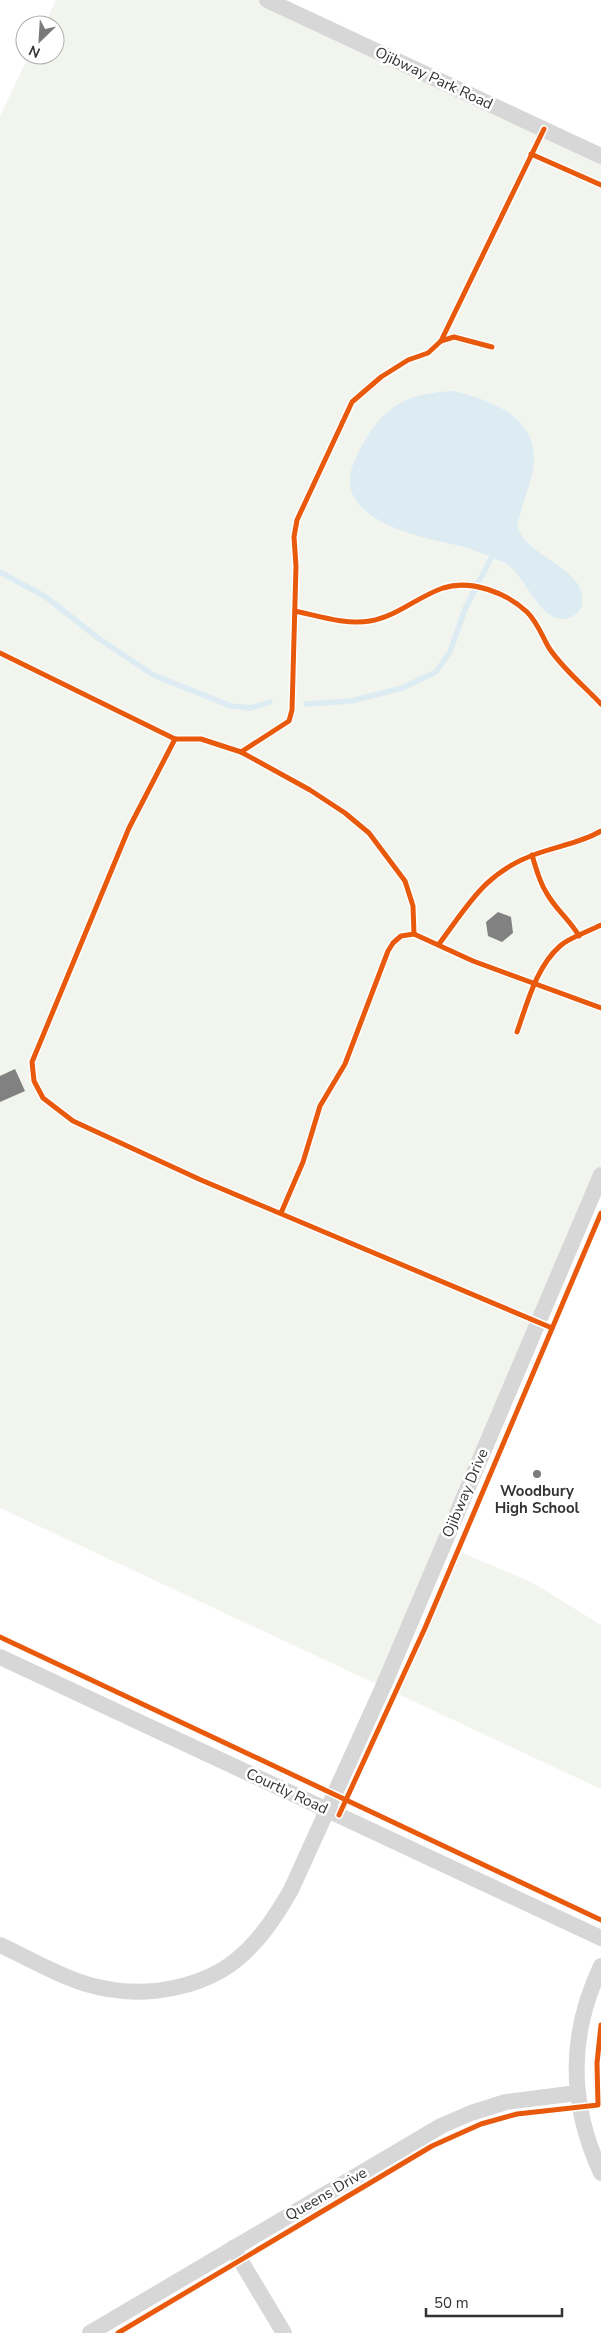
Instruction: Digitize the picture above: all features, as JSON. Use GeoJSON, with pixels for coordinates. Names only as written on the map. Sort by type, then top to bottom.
{"type":"FeatureCollection","features":[{"type":"Feature","properties":{"kind":"street","name":"Ojibway Park Road"},"geometry":{"type":"LineString","coordinates":[[267,0],[601,156]]}},
{"type":"Feature","properties":{"kind":"street","name":"Ojibway Drive"},"geometry":{"type":"LineString","coordinates":[[0,1945],[73,1979],[108,1990],[139,1992],[172,1988],[205,1977],[234,1962],[256,1941],[276,1916],[291,1890],[383,1687],[601,1175]]}},
{"type":"Feature","properties":{"kind":"street","name":"Courtly Road"},"geometry":{"type":"LineString","coordinates":[[0,1657],[601,1938]]}},
{"type":"Feature","properties":{"kind":"street"},"geometry":{"type":"LineString","coordinates":[[601,1966],[582,2020],[576,2056],[577,2093],[584,2128],[601,2173]]}},
{"type":"Feature","properties":{"kind":"street","name":"Queens Drive"},"geometry":{"type":"LineString","coordinates":[[90,2333],[440,2126],[471,2113],[506,2102],[577,2093]]}},
{"type":"Feature","properties":{"kind":"street"},"geometry":{"type":"LineString","coordinates":[[233,2248],[284,2333]]}},
{"type":"Feature","properties":{"kind":"shaded area"},"geometry":{"type":"Polygon","coordinates":[[[56,0],[267,0],[601,156],[601,1175],[383,1687],[0,1508],[0,116],[24,65],[65,65],[65,15],[49,15],[56,0]]]}},
{"type":"Feature","properties":{"kind":"shaded area"},"geometry":{"type":"Polygon","coordinates":[[[454,391],[481,399],[508,412],[527,432],[532,444],[534,460],[530,483],[517,526],[523,537],[532,547],[567,572],[576,581],[581,591],[582,603],[577,614],[560,619],[551,615],[542,608],[512,568],[503,562],[474,550],[407,533],[390,526],[373,517],[360,506],[352,493],[350,477],[355,460],[368,435],[385,414],[404,401],[415,397],[454,391]]]}},
{"type":"Feature","properties":{"kind":"shaded area"},"geometry":{"type":"Polygon","coordinates":[[[458,1551],[533,1583],[601,1625],[601,1789],[396,1693],[458,1551]]]}},
{"type":"Feature","properties":{"kind":"building"},"geometry":{"type":"Polygon","coordinates":[[[498,912],[511,917],[513,933],[502,942],[488,936],[486,922],[498,912]]]}},
{"type":"Feature","properties":{"kind":"building"},"geometry":{"type":"Polygon","coordinates":[[[15,1069],[25,1091],[0,1102],[0,1076],[15,1069]]]}},
{"type":"Feature","properties":{"kind":"waterway"},"geometry":{"type":"LineString","coordinates":[[306,704],[351,701],[402,688],[436,672],[450,652],[465,609],[491,558]]}},
{"type":"Feature","properties":{"kind":"waterway"},"geometry":{"type":"LineString","coordinates":[[0,572],[46,597],[98,638],[153,675],[231,706],[251,708],[270,702]]}},
{"type":"Feature","properties":{"kind":"cycle path"},"geometry":{"type":"LineString","coordinates":[[441,341],[544,129]]}},
{"type":"Feature","properties":{"kind":"cycle path"},"geometry":{"type":"LineString","coordinates":[[531,154],[601,185]]}},
{"type":"Feature","properties":{"kind":"cycle path"},"geometry":{"type":"LineString","coordinates":[[241,752],[289,721],[292,710],[296,566],[294,537],[297,520],[352,402],[381,377],[408,360],[428,353],[441,341],[454,337],[492,347]]}},
{"type":"Feature","properties":{"kind":"cycle path"},"geometry":{"type":"LineString","coordinates":[[295,611],[342,621],[361,622],[380,619],[390,615],[443,588],[465,585],[488,590],[519,605],[531,616],[555,656],[601,704]]}},
{"type":"Feature","properties":{"kind":"cycle path"},"geometry":{"type":"LineString","coordinates":[[0,653],[175,739],[201,739],[241,752],[310,790],[345,813],[369,833],[405,881],[413,906],[414,934]]}},
{"type":"Feature","properties":{"kind":"cycle path"},"geometry":{"type":"LineString","coordinates":[[175,739],[129,828],[32,1062],[34,1081],[43,1098],[73,1121],[201,1180],[552,1328]]}},
{"type":"Feature","properties":{"kind":"cycle path"},"geometry":{"type":"LineString","coordinates":[[439,944],[469,903],[491,880],[504,870],[518,861],[601,831]]}},
{"type":"Feature","properties":{"kind":"cycle path"},"geometry":{"type":"LineString","coordinates":[[532,855],[544,888],[579,936]]}},
{"type":"Feature","properties":{"kind":"cycle path"},"geometry":{"type":"LineString","coordinates":[[517,1032],[533,986],[552,955],[569,940],[601,925]]}},
{"type":"Feature","properties":{"kind":"cycle path"},"geometry":{"type":"LineString","coordinates":[[281,1213],[303,1162],[320,1106],[345,1064],[388,951],[401,936],[414,934],[473,961],[601,1008]]}},
{"type":"Feature","properties":{"kind":"cycle path"},"geometry":{"type":"LineString","coordinates":[[339,1815],[425,1628],[601,1213]]}},
{"type":"Feature","properties":{"kind":"cycle path"},"geometry":{"type":"LineString","coordinates":[[0,1637],[601,1920]]}},
{"type":"Feature","properties":{"kind":"cycle path"},"geometry":{"type":"LineString","coordinates":[[118,2333],[432,2146],[481,2124],[517,2114],[598,2105],[597,2063],[601,2025]]}},
{"type":"Feature","properties":{"kind":"place","name":"Woodbury High School"},"geometry":{"type":"Point","coordinates":[537,1474]}}]}
